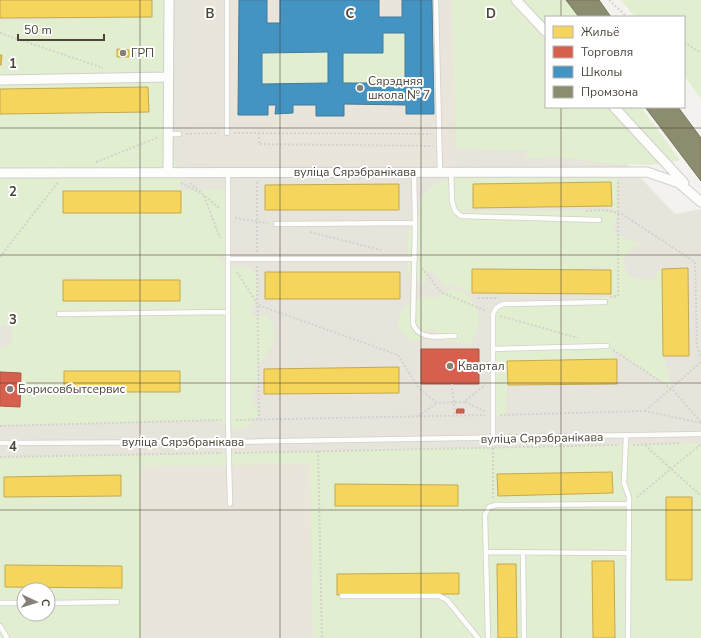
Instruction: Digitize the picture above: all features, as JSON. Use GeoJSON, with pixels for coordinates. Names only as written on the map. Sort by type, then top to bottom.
{"type":"FeatureCollection","features":[{"type":"Feature","properties":{"kind":"street"},"geometry":{"type":"LineString","coordinates":[[168,173],[169,0]]}},
{"type":"Feature","properties":{"kind":"street"},"geometry":{"type":"LineString","coordinates":[[516,0],[545,31]]}},
{"type":"Feature","properties":{"kind":"street"},"geometry":{"type":"LineString","coordinates":[[0,80],[168,77]]}},
{"type":"Feature","properties":{"kind":"street"},"geometry":{"type":"LineString","coordinates":[[615,108],[701,202]]}},
{"type":"Feature","properties":{"kind":"street","name":"вуліца Сярэбранікава"},"geometry":{"type":"LineString","coordinates":[[0,173],[647,172],[664,176],[679,183],[701,202]]}},
{"type":"Feature","properties":{"kind":"lane"},"geometry":{"type":"LineString","coordinates":[[226,132],[227,0]]}},
{"type":"Feature","properties":{"kind":"lane"},"geometry":{"type":"LineString","coordinates":[[436,0],[440,172]]}},
{"type":"Feature","properties":{"kind":"lane"},"geometry":{"type":"LineString","coordinates":[[168,134],[178,134]]}},
{"type":"Feature","properties":{"kind":"lane"},"geometry":{"type":"LineString","coordinates":[[228,172],[228,420],[230,504]]}},
{"type":"Feature","properties":{"kind":"lane"},"geometry":{"type":"LineString","coordinates":[[414,172],[414,324],[417,332],[424,336],[455,336]]}},
{"type":"Feature","properties":{"kind":"lane"},"geometry":{"type":"LineString","coordinates":[[451,172],[452,201],[455,211],[461,216],[599,220]]}},
{"type":"Feature","properties":{"kind":"lane"},"geometry":{"type":"LineString","coordinates":[[276,224],[415,223]]}},
{"type":"Feature","properties":{"kind":"lane"},"geometry":{"type":"LineString","coordinates":[[228,259],[415,259]]}},
{"type":"Feature","properties":{"kind":"lane"},"geometry":{"type":"LineString","coordinates":[[493,439],[493,314],[496,308],[503,304],[605,302]]}},
{"type":"Feature","properties":{"kind":"lane"},"geometry":{"type":"LineString","coordinates":[[59,314],[228,312]]}},
{"type":"Feature","properties":{"kind":"lane"},"geometry":{"type":"LineString","coordinates":[[493,349],[607,346]]}},
{"type":"Feature","properties":{"kind":"lane","name":"вуліца Сярэбранікава"},"geometry":{"type":"LineString","coordinates":[[0,443],[493,439],[701,434]]}},
{"type":"Feature","properties":{"kind":"lane"},"geometry":{"type":"LineString","coordinates":[[626,436],[624,483],[629,497],[628,638]]}},
{"type":"Feature","properties":{"kind":"lane"},"geometry":{"type":"LineString","coordinates":[[488,638],[485,515],[488,507],[496,505],[629,504]]}},
{"type":"Feature","properties":{"kind":"lane"},"geometry":{"type":"LineString","coordinates":[[486,552],[628,553]]}},
{"type":"Feature","properties":{"kind":"lane"},"geometry":{"type":"LineString","coordinates":[[523,552],[524,638]]}},
{"type":"Feature","properties":{"kind":"lane"},"geometry":{"type":"LineString","coordinates":[[342,596],[439,596],[447,600],[478,638]]}},
{"type":"Feature","properties":{"kind":"lane"},"geometry":{"type":"LineString","coordinates":[[56,603],[117,602]]}},
{"type":"Feature","properties":{"kind":"lane"},"geometry":{"type":"LineString","coordinates":[[0,603],[16,603]]}},
{"type":"Feature","properties":{"kind":"lane"},"geometry":{"type":"LineString","coordinates":[[0,626],[7,638]]}},
{"type":"Feature","properties":{"kind":"path"},"geometry":{"type":"LineString","coordinates":[[609,0],[625,16]]}},
{"type":"Feature","properties":{"kind":"path"},"geometry":{"type":"LineString","coordinates":[[0,33],[104,68]]}},
{"type":"Feature","properties":{"kind":"path"},"geometry":{"type":"LineString","coordinates":[[685,43],[701,53]]}},
{"type":"Feature","properties":{"kind":"path"},"geometry":{"type":"LineString","coordinates":[[178,134],[226,132],[440,134]]}},
{"type":"Feature","properties":{"kind":"path"},"geometry":{"type":"LineString","coordinates":[[258,133],[259,144],[440,146]]}},
{"type":"Feature","properties":{"kind":"path"},"geometry":{"type":"LineString","coordinates":[[91,164],[168,134]]}},
{"type":"Feature","properties":{"kind":"path"},"geometry":{"type":"LineString","coordinates":[[0,257],[61,178],[70,172]]}},
{"type":"Feature","properties":{"kind":"path"},"geometry":{"type":"LineString","coordinates":[[603,297],[618,296],[618,172]]}},
{"type":"Feature","properties":{"kind":"path"},"geometry":{"type":"LineString","coordinates":[[257,178],[259,419]]}},
{"type":"Feature","properties":{"kind":"path"},"geometry":{"type":"LineString","coordinates":[[180,183],[203,194],[228,259],[258,305],[398,355],[418,387],[436,402]]}},
{"type":"Feature","properties":{"kind":"path"},"geometry":{"type":"LineString","coordinates":[[582,211],[605,210],[622,214],[695,262],[696,346],[701,358]]}},
{"type":"Feature","properties":{"kind":"path"},"geometry":{"type":"LineString","coordinates":[[478,298],[501,298]]}},
{"type":"Feature","properties":{"kind":"path"},"geometry":{"type":"LineString","coordinates":[[607,346],[672,389],[701,423]]}},
{"type":"Feature","properties":{"kind":"path"},"geometry":{"type":"LineString","coordinates":[[645,411],[672,389],[701,362]]}},
{"type":"Feature","properties":{"kind":"path"},"geometry":{"type":"LineString","coordinates":[[464,402],[483,387],[493,376]]}},
{"type":"Feature","properties":{"kind":"path"},"geometry":{"type":"LineString","coordinates":[[452,384],[455,402],[455,416]]}},
{"type":"Feature","properties":{"kind":"path"},"geometry":{"type":"LineString","coordinates":[[418,416],[436,402],[464,402],[493,415]]}},
{"type":"Feature","properties":{"kind":"path"},"geometry":{"type":"LineString","coordinates":[[0,426],[645,411],[701,423]]}},
{"type":"Feature","properties":{"kind":"path"},"geometry":{"type":"LineString","coordinates":[[493,439],[493,499],[496,505]]}},
{"type":"Feature","properties":{"kind":"path"},"geometry":{"type":"LineString","coordinates":[[0,457],[687,443]]}},
{"type":"Feature","properties":{"kind":"path"},"geometry":{"type":"LineString","coordinates":[[694,443],[701,444]]}},
{"type":"Feature","properties":{"kind":"path"},"geometry":{"type":"LineString","coordinates":[[629,504],[701,444]]}},
{"type":"Feature","properties":{"kind":"path"},"geometry":{"type":"LineString","coordinates":[[644,445],[701,496]]}},
{"type":"Feature","properties":{"kind":"path"},"geometry":{"type":"LineString","coordinates":[[318,451],[322,638]]}},
{"type":"Feature","properties":{"kind":"shaded area"},"geometry":{"type":"Polygon","coordinates":[[[0,0],[472,0],[545,106],[545,108],[574,108],[675,214],[701,209],[701,638],[0,638],[0,0]]]}},
{"type":"Feature","properties":{"kind":"shaded area","name":"Сярэдняя школа № 7"},"geometry":{"type":"Polygon","coordinates":[[[193,0],[506,0],[527,150],[456,149],[455,167],[190,163],[193,0]]]}},
{"type":"Feature","properties":{"kind":"shaded area"},"geometry":{"type":"Polygon","coordinates":[[[310,464],[313,638],[142,638],[140,466],[310,464]]]}},
{"type":"Feature","properties":{"kind":"green space"},"geometry":{"type":"Polygon","coordinates":[[[152,0],[169,0],[168,134],[179,172],[181,190],[228,189],[228,259],[213,252],[234,268],[247,267],[258,275],[258,290],[250,316],[267,315],[274,327],[273,344],[258,367],[259,379],[251,396],[259,413],[251,425],[236,430],[212,420],[0,426],[0,349],[12,344],[12,324],[0,326],[0,114],[149,112],[148,87],[0,89],[0,21],[152,17],[152,0]],[[63,191],[63,213],[181,213],[181,191],[63,191]],[[57,277],[63,280],[63,301],[180,301],[180,280],[129,280],[57,277]],[[64,371],[64,392],[180,391],[180,371],[64,371]]]}},
{"type":"Feature","properties":{"kind":"green space"},"geometry":{"type":"Polygon","coordinates":[[[452,0],[566,0],[578,16],[545,16],[545,108],[642,108],[680,160],[652,165],[612,164],[559,157],[525,158],[527,150],[456,149],[452,0]]]}},
{"type":"Feature","properties":{"kind":"green space"},"geometry":{"type":"Polygon","coordinates":[[[621,0],[701,0],[701,99],[685,76],[685,16],[634,16],[621,0]]]}},
{"type":"Feature","properties":{"kind":"green space"},"geometry":{"type":"Polygon","coordinates":[[[383,33],[405,33],[405,83],[343,83],[343,53],[383,33]]]}},
{"type":"Feature","properties":{"kind":"green space"},"geometry":{"type":"Polygon","coordinates":[[[328,52],[328,83],[262,84],[262,53],[328,52]]]}},
{"type":"Feature","properties":{"kind":"green space"},"geometry":{"type":"Polygon","coordinates":[[[449,172],[618,172],[618,213],[612,230],[630,241],[646,244],[632,248],[624,258],[625,270],[632,277],[653,281],[657,272],[662,269],[663,356],[672,389],[609,347],[617,359],[508,361],[506,415],[493,415],[493,314],[503,304],[617,296],[611,294],[611,270],[594,266],[579,270],[473,269],[472,293],[453,284],[444,286],[431,268],[423,285],[408,273],[408,231],[420,217],[419,200],[422,196],[437,183],[451,180],[449,172]],[[611,182],[473,184],[473,208],[458,211],[605,210],[617,213],[612,206],[611,182]]]}},
{"type":"Feature","properties":{"kind":"green space"},"geometry":{"type":"Polygon","coordinates":[[[452,289],[465,293],[477,307],[479,324],[471,344],[442,341],[431,328],[419,341],[410,341],[397,326],[403,308],[422,296],[435,298],[452,289]]]}},
{"type":"Feature","properties":{"kind":"green space"},"geometry":{"type":"Polygon","coordinates":[[[701,443],[701,638],[615,638],[614,561],[592,562],[593,638],[517,638],[516,564],[498,564],[498,638],[313,638],[310,464],[140,466],[142,638],[0,638],[0,457],[701,443]],[[612,472],[498,474],[498,496],[612,493],[612,472]],[[120,475],[4,477],[4,497],[121,496],[120,475]],[[336,484],[335,506],[458,506],[458,485],[336,484]],[[666,497],[666,580],[692,580],[692,497],[666,497]],[[459,573],[338,574],[338,595],[459,594],[459,573]]]}},
{"type":"Feature","properties":{"kind":"building: Жильё"},"geometry":{"type":"Polygon","coordinates":[[[0,0],[152,0],[152,17],[0,18],[0,0]]]}},
{"type":"Feature","properties":{"kind":"building: Жильё","name":"ГРП"},"geometry":{"type":"Polygon","coordinates":[[[117,49],[129,50],[129,57],[117,57],[117,49]]]}},
{"type":"Feature","properties":{"kind":"building: Жильё"},"geometry":{"type":"Polygon","coordinates":[[[0,55],[2,55],[1,65],[0,65],[0,55]]]}},
{"type":"Feature","properties":{"kind":"building: Жильё"},"geometry":{"type":"Polygon","coordinates":[[[148,87],[149,112],[0,114],[0,89],[148,87]]]}},
{"type":"Feature","properties":{"kind":"building: Жильё"},"geometry":{"type":"Polygon","coordinates":[[[611,182],[612,206],[473,208],[473,184],[611,182]]]}},
{"type":"Feature","properties":{"kind":"building: Жильё"},"geometry":{"type":"Polygon","coordinates":[[[399,184],[399,210],[265,210],[265,185],[399,184]]]}},
{"type":"Feature","properties":{"kind":"building: Жильё"},"geometry":{"type":"Polygon","coordinates":[[[63,191],[181,191],[181,213],[63,213],[63,191]]]}},
{"type":"Feature","properties":{"kind":"building: Жильё"},"geometry":{"type":"Polygon","coordinates":[[[688,268],[689,356],[663,356],[662,269],[688,268]]]}},
{"type":"Feature","properties":{"kind":"building: Жильё"},"geometry":{"type":"Polygon","coordinates":[[[472,269],[611,270],[611,294],[472,293],[472,269]]]}},
{"type":"Feature","properties":{"kind":"building: Жильё"},"geometry":{"type":"Polygon","coordinates":[[[265,272],[400,272],[400,299],[265,299],[265,272]]]}},
{"type":"Feature","properties":{"kind":"building: Жильё"},"geometry":{"type":"Polygon","coordinates":[[[63,280],[180,280],[180,301],[63,301],[63,280]]]}},
{"type":"Feature","properties":{"kind":"building: Жильё"},"geometry":{"type":"Polygon","coordinates":[[[617,359],[617,384],[508,385],[507,361],[617,359]]]}},
{"type":"Feature","properties":{"kind":"building: Жильё"},"geometry":{"type":"Polygon","coordinates":[[[399,367],[399,393],[264,394],[264,369],[399,367]]]}},
{"type":"Feature","properties":{"kind":"building: Жильё"},"geometry":{"type":"Polygon","coordinates":[[[64,371],[180,371],[180,392],[64,392],[64,371]]]}},
{"type":"Feature","properties":{"kind":"building: Жильё"},"geometry":{"type":"Polygon","coordinates":[[[612,472],[613,493],[498,496],[497,474],[612,472]]]}},
{"type":"Feature","properties":{"kind":"building: Жильё"},"geometry":{"type":"Polygon","coordinates":[[[121,475],[121,496],[4,497],[4,477],[121,475]]]}},
{"type":"Feature","properties":{"kind":"building: Жильё"},"geometry":{"type":"Polygon","coordinates":[[[335,484],[458,485],[458,506],[335,506],[335,484]]]}},
{"type":"Feature","properties":{"kind":"building: Жильё"},"geometry":{"type":"Polygon","coordinates":[[[666,497],[692,497],[692,580],[666,580],[666,497]]]}},
{"type":"Feature","properties":{"kind":"building: Жильё"},"geometry":{"type":"Polygon","coordinates":[[[592,561],[614,561],[615,638],[593,638],[592,561]]]}},
{"type":"Feature","properties":{"kind":"building: Жильё"},"geometry":{"type":"Polygon","coordinates":[[[497,564],[516,564],[517,638],[498,638],[497,564]]]}},
{"type":"Feature","properties":{"kind":"building: Жильё"},"geometry":{"type":"Polygon","coordinates":[[[5,565],[122,566],[122,588],[56,587],[56,582],[16,582],[16,587],[5,587],[5,565]]]}},
{"type":"Feature","properties":{"kind":"building: Жильё"},"geometry":{"type":"Polygon","coordinates":[[[459,573],[459,594],[337,595],[337,574],[459,573]]]}},
{"type":"Feature","properties":{"kind":"building: Торговля","name":"Квартал"},"geometry":{"type":"Polygon","coordinates":[[[421,349],[479,349],[479,384],[421,384],[421,349]]]}},
{"type":"Feature","properties":{"kind":"building: Торговля","name":"Борисовбытсервис"},"geometry":{"type":"Polygon","coordinates":[[[0,372],[21,373],[20,407],[0,406],[0,372]]]}},
{"type":"Feature","properties":{"kind":"building: Торговля"},"geometry":{"type":"Polygon","coordinates":[[[457,409],[464,409],[464,413],[456,413],[457,409]]]}},
{"type":"Feature","properties":{"kind":"building: Школы"},"geometry":{"type":"Polygon","coordinates":[[[239,0],[267,0],[267,23],[280,23],[280,0],[379,0],[379,17],[402,17],[402,0],[432,0],[434,114],[406,114],[406,105],[344,104],[344,116],[316,116],[316,105],[293,105],[293,113],[275,114],[276,105],[268,105],[268,115],[238,115],[239,0]],[[383,33],[383,53],[343,53],[343,83],[405,83],[405,33],[383,33]],[[328,52],[262,53],[262,84],[328,83],[328,52]]]}},
{"type":"Feature","properties":{"kind":"building: Промзона"},"geometry":{"type":"Polygon","coordinates":[[[566,0],[599,0],[610,16],[578,16],[566,0]]]}},
{"type":"Feature","properties":{"kind":"building: Промзона"},"geometry":{"type":"Polygon","coordinates":[[[646,108],[679,108],[701,138],[701,181],[646,108]]]}},
{"type":"Feature","properties":{"kind":"place","name":"ГРП"},"geometry":{"type":"Point","coordinates":[123,53]}},
{"type":"Feature","properties":{"kind":"place","name":"Сярэдняя школа № 7"},"geometry":{"type":"Point","coordinates":[360,88]}},
{"type":"Feature","properties":{"kind":"place","name":"Квартал"},"geometry":{"type":"Point","coordinates":[450,366]}},
{"type":"Feature","properties":{"kind":"place","name":"Борисовбытсервис"},"geometry":{"type":"Point","coordinates":[10,389]}}]}
